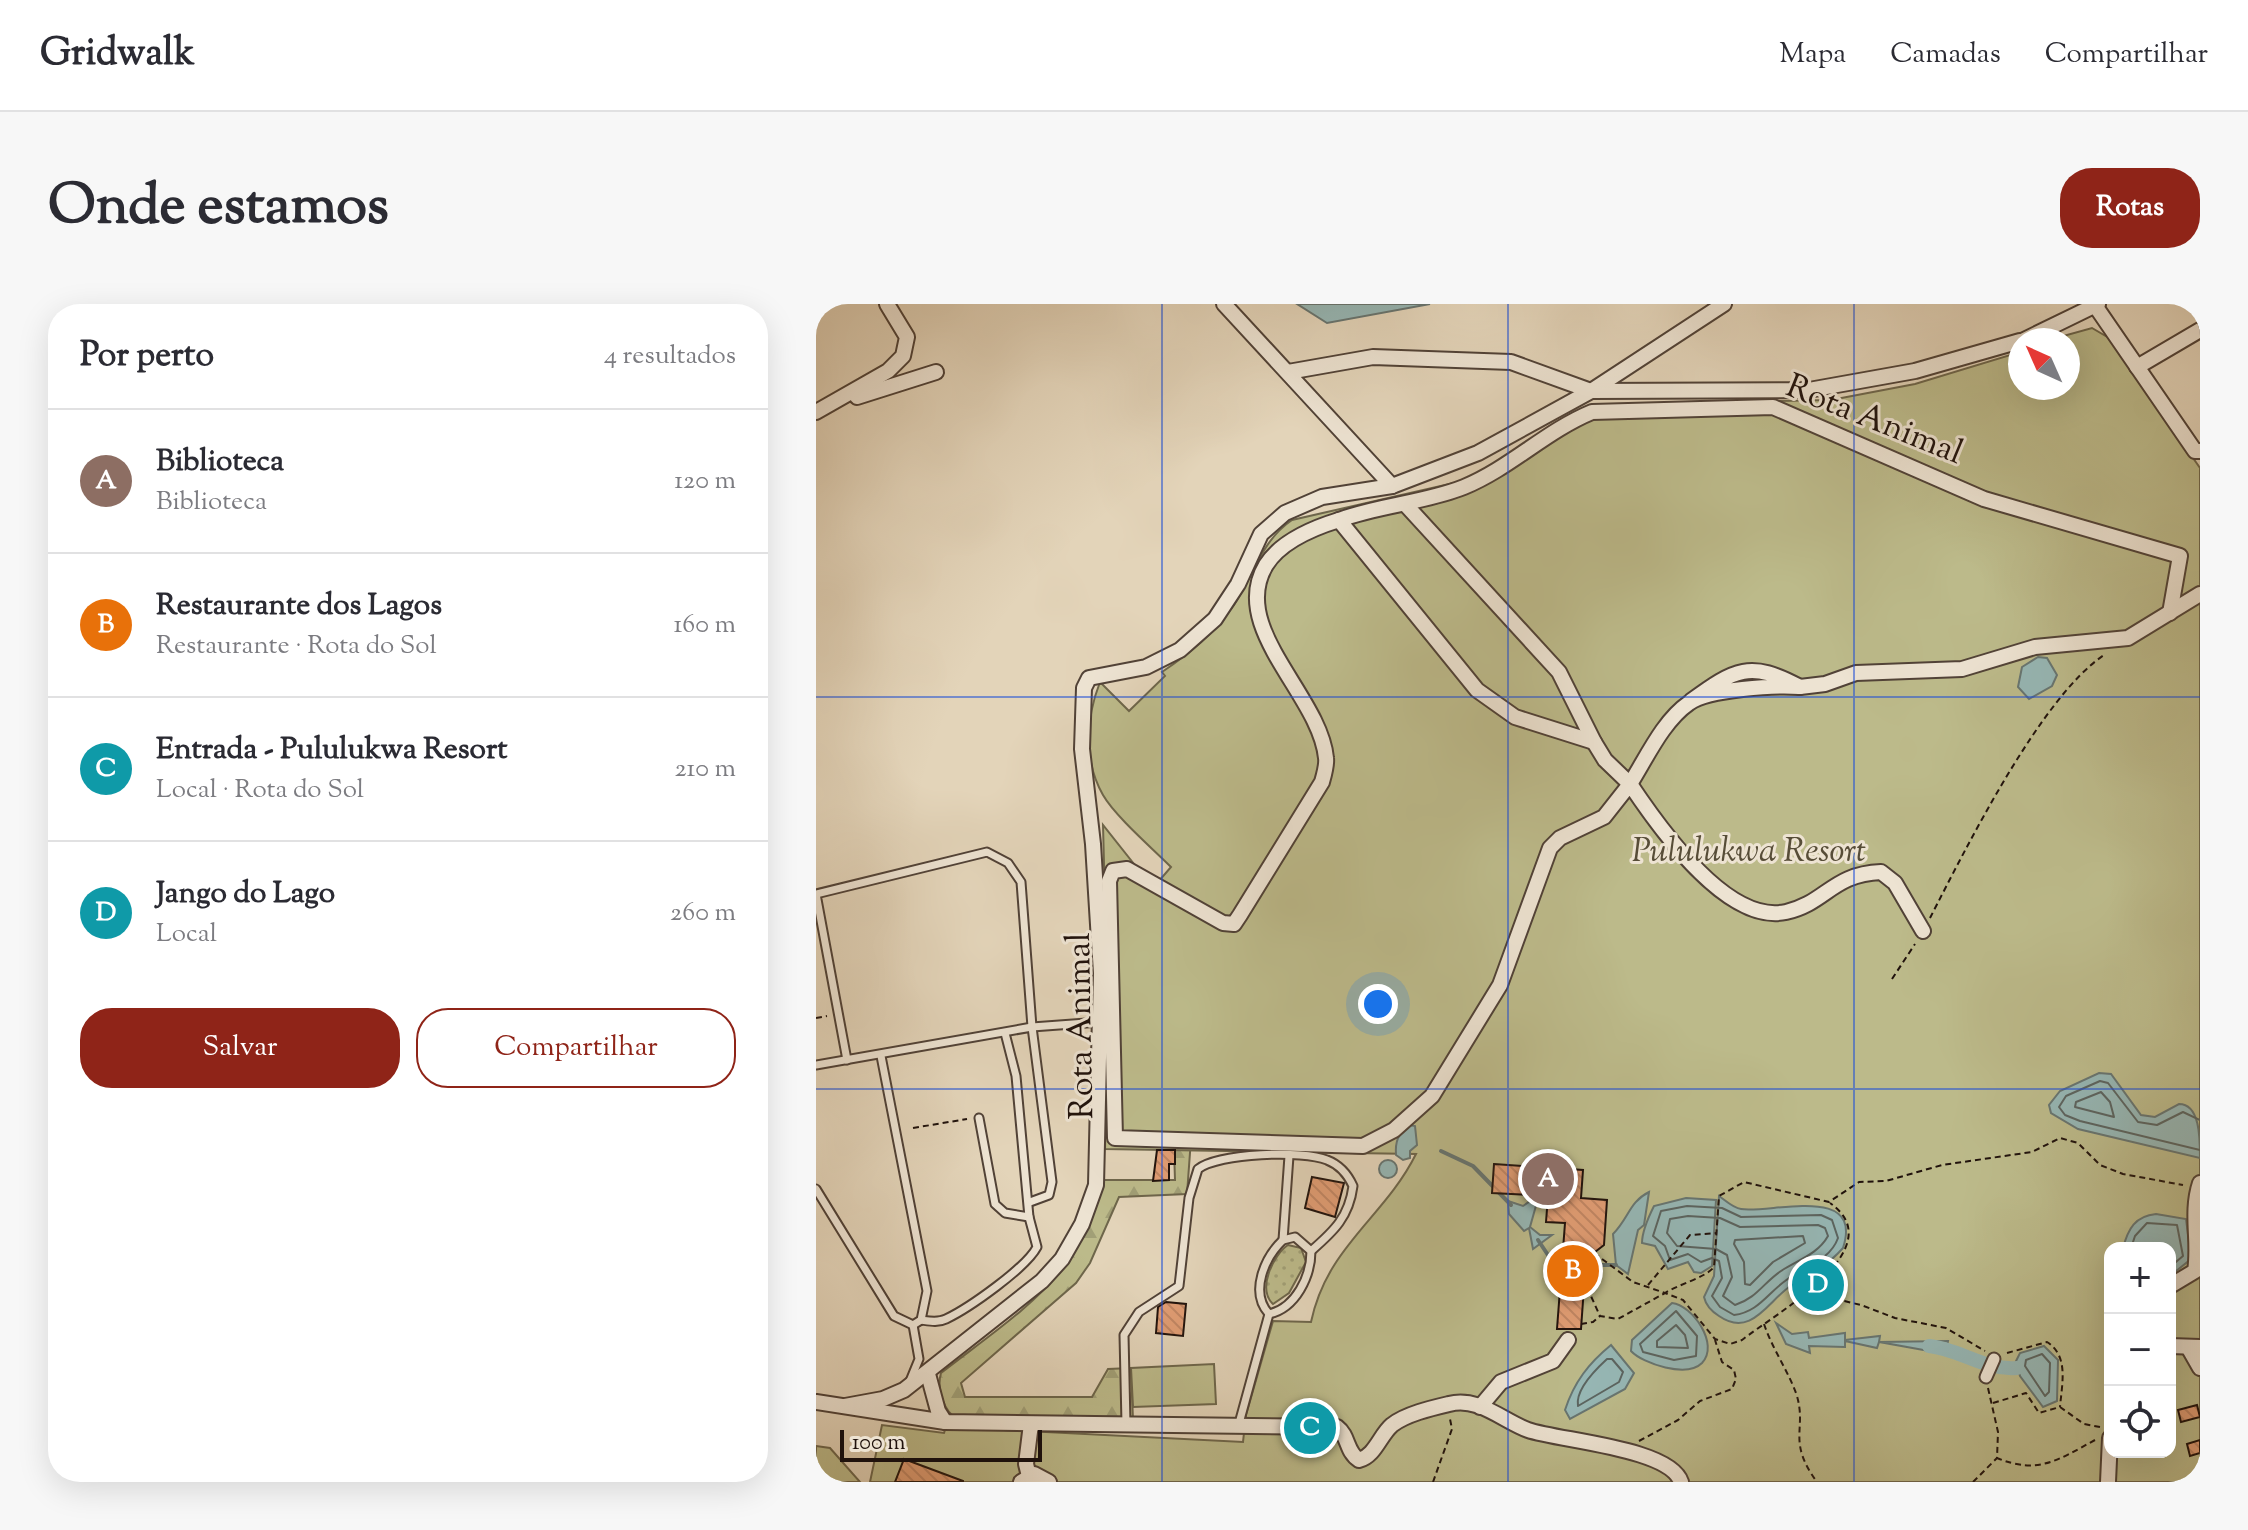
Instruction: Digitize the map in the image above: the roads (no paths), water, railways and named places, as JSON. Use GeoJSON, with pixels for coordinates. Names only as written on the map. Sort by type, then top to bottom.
{"type":"FeatureCollection","features":[{"type":"Feature","properties":{"kind":"street"},"geometry":{"type":"LineString","coordinates":[[834,404],[888,371],[903,356],[907,337],[887,304]]}},
{"type":"Feature","properties":{"kind":"street"},"geometry":{"type":"LineString","coordinates":[[1224,304],[1392,486]]}},
{"type":"Feature","properties":{"kind":"street"},"geometry":{"type":"LineString","coordinates":[[845,1406],[883,1399],[904,1390],[1042,1281],[1062,1259],[1082,1224],[1096,1185],[1100,1022],[1098,909],[1082,749],[1084,688],[1089,678],[1146,667],[1180,650],[1215,619],[1238,584],[1261,534],[1285,513],[1322,497],[1392,486],[1478,453],[1591,391],[1724,304]]}},
{"type":"Feature","properties":{"kind":"street"},"geometry":{"type":"LineString","coordinates":[[2048,328],[2096,304],[2195,451],[2200,451]]}},
{"type":"Feature","properties":{"kind":"street"},"geometry":{"type":"LineString","coordinates":[[2137,367],[2200,330]]}},
{"type":"Feature","properties":{"kind":"street"},"geometry":{"type":"LineString","coordinates":[[1288,372],[1373,357],[1511,362],[1591,391],[1809,390],[1915,371],[2008,345]]}},
{"type":"Feature","properties":{"kind":"street"},"geometry":{"type":"LineString","coordinates":[[816,412],[936,372]]}},
{"type":"Feature","properties":{"kind":"street","name":"Rota Animal"},"geometry":{"type":"LineString","coordinates":[[1800,687],[1767,670],[1737,671],[1691,701],[1670,721],[1630,784],[1604,817],[1560,838],[1550,848],[1500,985],[1432,1096],[1394,1130],[1363,1146],[1115,1138],[1109,881],[1113,871],[1127,869],[1223,923],[1234,924],[1322,782],[1327,759],[1317,728],[1258,617],[1260,575],[1272,556],[1317,526],[1367,510],[1405,504],[1463,487],[1497,470],[1573,419],[1592,412],[1773,407],[1848,443],[1984,499],[2180,556],[2170,613]]}},
{"type":"Feature","properties":{"kind":"street"},"geometry":{"type":"LineString","coordinates":[[1405,504],[1559,672],[1605,760],[1630,784],[1697,869],[1717,887],[1764,914],[1787,912],[1813,901],[1840,880],[1860,873],[1881,872],[1895,883],[1923,931]]}},
{"type":"Feature","properties":{"kind":"street"},"geometry":{"type":"LineString","coordinates":[[1339,520],[1477,690],[1515,717],[1594,742]]}},
{"type":"Feature","properties":{"kind":"street"},"geometry":{"type":"LineString","coordinates":[[1691,701],[1782,686],[1825,684],[1856,673],[1962,669],[2035,647],[2128,638],[2200,594]]}},
{"type":"Feature","properties":{"kind":"street"},"geometry":{"type":"LineString","coordinates":[[2176,1282],[2195,1271],[2198,1253],[2194,1218],[2199,1186]]}},
{"type":"Feature","properties":{"kind":"street"},"geometry":{"type":"LineString","coordinates":[[1480,1407],[1501,1382],[1553,1361],[1568,1340]]}},
{"type":"Feature","properties":{"kind":"street"},"geometry":{"type":"LineString","coordinates":[[2194,1347],[2200,1368]]}},
{"type":"Feature","properties":{"kind":"street"},"geometry":{"type":"LineString","coordinates":[[1986,1377],[1994,1359]]}},
{"type":"Feature","properties":{"kind":"street"},"geometry":{"type":"LineString","coordinates":[[928,1374],[938,1411],[945,1422]]}},
{"type":"Feature","properties":{"kind":"street"},"geometry":{"type":"LineString","coordinates":[[816,1402],[945,1422],[1337,1427],[1343,1431],[1352,1456],[1359,1460],[1366,1458],[1391,1426],[1401,1420],[1456,1403],[1480,1407],[1529,1430],[1621,1451],[1667,1467],[1681,1482]]}},
{"type":"Feature","properties":{"kind":"street"},"geometry":{"type":"LineString","coordinates":[[1031,1424],[1025,1479],[1040,1475],[1049,1482]]}},
{"type":"Feature","properties":{"kind":"street"},"geometry":{"type":"LineString","coordinates":[[2107,1458],[2110,1479]]}},
{"type":"Feature","properties":{"kind":"lane"},"geometry":{"type":"LineString","coordinates":[[847,1060],[816,894],[987,852],[1008,863],[1021,882],[1032,1027],[1052,1189],[1049,1195],[1030,1202]]}},
{"type":"Feature","properties":{"kind":"lane"},"geometry":{"type":"LineString","coordinates":[[816,1065],[1032,1027],[1100,1022]]}},
{"type":"Feature","properties":{"kind":"lane"},"geometry":{"type":"LineString","coordinates":[[913,1325],[921,1320],[945,1320],[1032,1256],[1037,1247],[1029,1217],[1016,1076],[1005,1033]]}},
{"type":"Feature","properties":{"kind":"lane"},"geometry":{"type":"LineString","coordinates":[[881,1056],[927,1291],[921,1320]]}},
{"type":"Feature","properties":{"kind":"lane"},"geometry":{"type":"LineString","coordinates":[[979,1118],[995,1204],[1005,1213],[1029,1217]]}},
{"type":"Feature","properties":{"kind":"lane"},"geometry":{"type":"LineString","coordinates":[[1283,1240],[1289,1156]]}},
{"type":"Feature","properties":{"kind":"lane"},"geometry":{"type":"LineString","coordinates":[[1126,1426],[1124,1335],[1139,1312],[1179,1286],[1189,1198],[1198,1169],[1222,1158],[1324,1158],[1337,1165],[1353,1186],[1344,1220],[1311,1251],[1307,1276],[1299,1291],[1287,1305],[1269,1314]]}},
{"type":"Feature","properties":{"kind":"lane"},"geometry":{"type":"LineString","coordinates":[[816,1189],[894,1316],[913,1325]]}},
{"type":"Feature","properties":{"kind":"lane"},"geometry":{"type":"LineString","coordinates":[[1238,1427],[1269,1314],[1260,1299],[1260,1282],[1273,1250],[1283,1240],[1295,1237],[1305,1242],[1311,1251]]}},
{"type":"Feature","properties":{"kind":"lane"},"geometry":{"type":"LineString","coordinates":[[904,1390],[919,1359],[913,1325]]}},
{"type":"Feature","properties":{"kind":"water"},"geometry":{"type":"Polygon","coordinates":[[[1297,304],[1430,304],[1327,323],[1297,304]]]}},
{"type":"Feature","properties":{"kind":"water"},"geometry":{"type":"Polygon","coordinates":[[[2038,657],[2047,658],[2057,675],[2052,686],[2029,699],[2018,687],[2022,667],[2038,657]]]}},
{"type":"Feature","properties":{"kind":"water"},"geometry":{"type":"Polygon","coordinates":[[[2099,1073],[2111,1074],[2141,1115],[2155,1117],[2179,1104],[2191,1110],[2197,1124],[2200,1158],[2078,1129],[2051,1113],[2049,1105],[2060,1091],[2099,1073]]]}},
{"type":"Feature","properties":{"kind":"water"},"geometry":{"type":"Polygon","coordinates":[[[1409,1125],[1415,1126],[1417,1145],[1410,1151],[1410,1158],[1403,1160],[1396,1155],[1396,1146],[1409,1125]]]}},
{"type":"Feature","properties":{"kind":"water"},"geometry":{"type":"Polygon","coordinates":[[[1384,1160],[1392,1160],[1397,1169],[1395,1176],[1384,1178],[1379,1173],[1379,1165],[1384,1160]]]}},
{"type":"Feature","properties":{"kind":"water"},"geometry":{"type":"Polygon","coordinates":[[[1649,1192],[1644,1225],[1638,1230],[1628,1274],[1616,1265],[1613,1234],[1633,1205],[1649,1192]]]}},
{"type":"Feature","properties":{"kind":"water"},"geometry":{"type":"Polygon","coordinates":[[[1539,1195],[1530,1227],[1540,1235],[1552,1235],[1533,1249],[1529,1228],[1524,1231],[1509,1214],[1508,1201],[1523,1206],[1539,1195]]]}},
{"type":"Feature","properties":{"kind":"water"},"geometry":{"type":"Polygon","coordinates":[[[1719,1196],[1741,1209],[1792,1206],[1828,1208],[1840,1215],[1846,1228],[1843,1248],[1819,1269],[1784,1291],[1751,1320],[1731,1322],[1711,1310],[1704,1297],[1714,1276],[1719,1196]]]}},
{"type":"Feature","properties":{"kind":"water"},"geometry":{"type":"Polygon","coordinates":[[[1686,1198],[1716,1200],[1712,1266],[1701,1273],[1694,1272],[1688,1262],[1668,1269],[1655,1246],[1642,1243],[1644,1229],[1654,1206],[1686,1198]]]}},
{"type":"Feature","properties":{"kind":"water"},"geometry":{"type":"Polygon","coordinates":[[[2149,1215],[2186,1219],[2191,1259],[2176,1271],[2176,1242],[2125,1242],[2134,1225],[2149,1215]]]}},
{"type":"Feature","properties":{"kind":"water"},"geometry":{"type":"Polygon","coordinates":[[[1672,1303],[1688,1311],[1706,1336],[1707,1355],[1695,1367],[1665,1368],[1631,1351],[1632,1340],[1672,1303]]]}},
{"type":"Feature","properties":{"kind":"water"},"geometry":{"type":"Polygon","coordinates":[[[1776,1323],[1792,1334],[1808,1332],[1809,1338],[1845,1333],[1845,1340],[1880,1336],[1877,1348],[1845,1341],[1845,1347],[1809,1346],[1810,1353],[1786,1344],[1776,1323]]]}},
{"type":"Feature","properties":{"kind":"water"},"geometry":{"type":"Polygon","coordinates":[[[1948,1341],[1946,1351],[1940,1353],[1879,1342],[1948,1341]]]}},
{"type":"Feature","properties":{"kind":"water"},"geometry":{"type":"Polygon","coordinates":[[[1611,1345],[1634,1373],[1625,1389],[1570,1419],[1565,1410],[1573,1391],[1589,1366],[1611,1345]]]}},
{"type":"Feature","properties":{"kind":"water"},"geometry":{"type":"Polygon","coordinates":[[[2044,1346],[2058,1360],[2057,1401],[2043,1407],[2020,1376],[2016,1361],[2020,1353],[2044,1346]]]}},
{"type":"Feature","properties":{"kind":"waterway"},"geometry":{"type":"LineString","coordinates":[[1441,1151],[1473,1166],[1511,1205]]}},
{"type":"Feature","properties":{"kind":"waterway"},"geometry":{"type":"LineString","coordinates":[[1538,1240],[1548,1255],[1567,1263]]}},
{"type":"Feature","properties":{"kind":"waterway"},"geometry":{"type":"LineString","coordinates":[[1584,1265],[1616,1265]]}},
{"type":"Feature","properties":{"kind":"waterway"},"geometry":{"type":"LineString","coordinates":[[1929,1346],[1995,1366],[2017,1368]]}},
{"type":"Feature","properties":{"kind":"place","name":"Biblioteca"},"geometry":{"type":"Point","coordinates":[1548,1179]}},
{"type":"Feature","properties":{"kind":"place","name":"Restaurante dos Lagos"},"geometry":{"type":"Point","coordinates":[1573,1271]}},
{"type":"Feature","properties":{"kind":"place","name":"Jango do Lago"},"geometry":{"type":"Point","coordinates":[1818,1285]}},
{"type":"Feature","properties":{"kind":"place","name":"Entrada - Pululukwa Resort"},"geometry":{"type":"Point","coordinates":[1310,1428]}},
{"type":"Feature","properties":{"kind":"park label","name":"Pululukwa Resort"},"geometry":{"type":"Point","coordinates":[1749,852]}}]}
